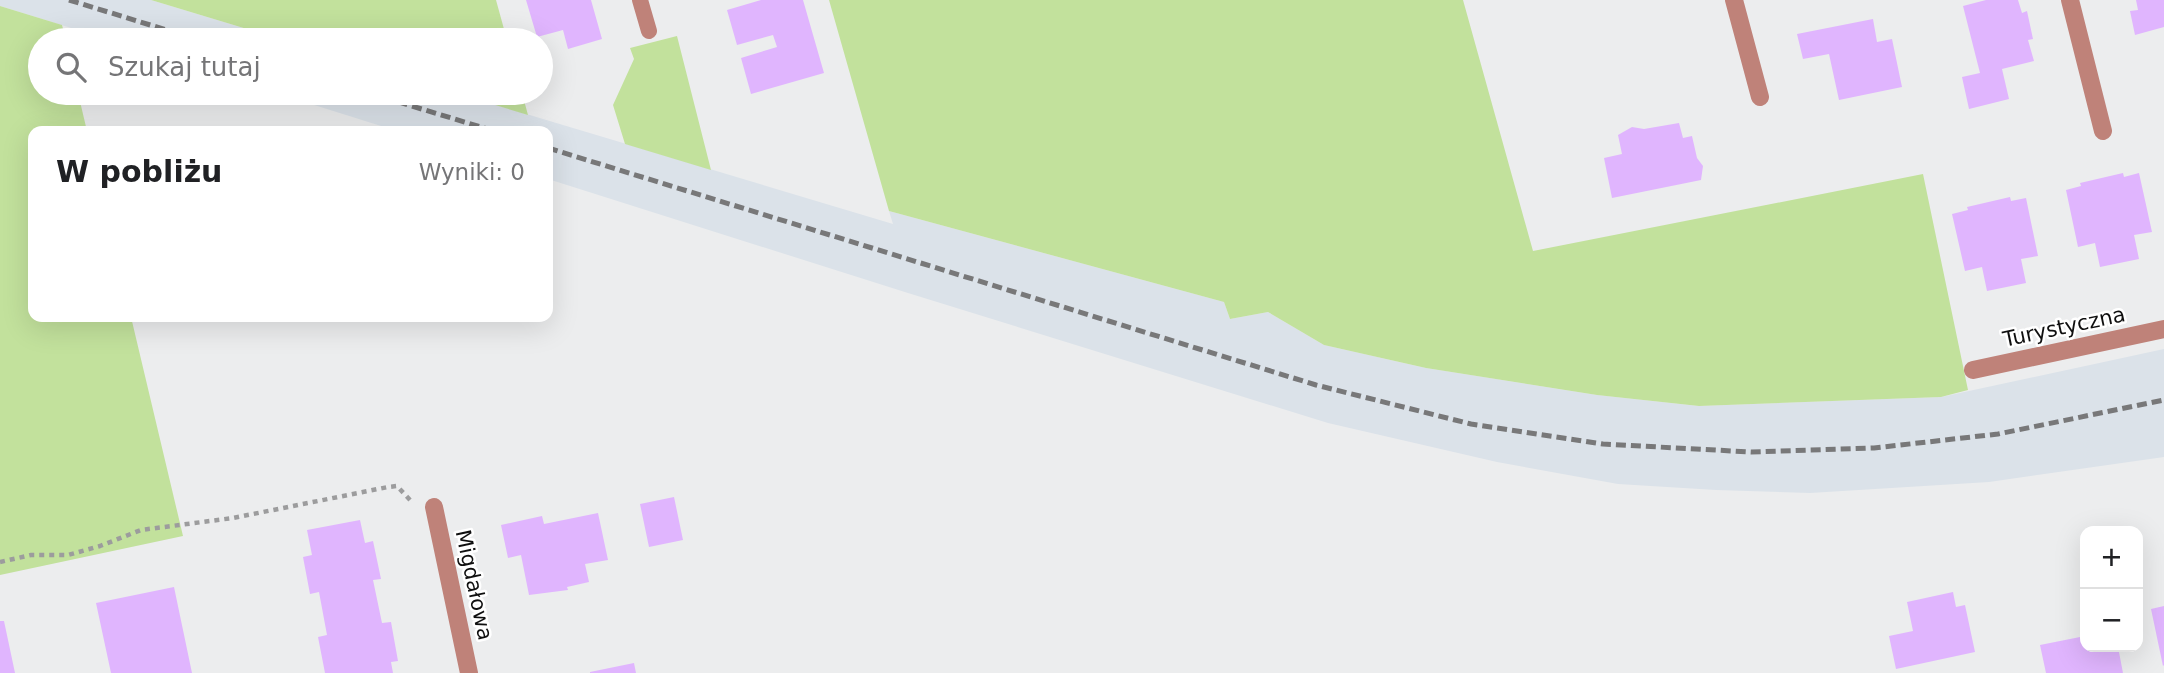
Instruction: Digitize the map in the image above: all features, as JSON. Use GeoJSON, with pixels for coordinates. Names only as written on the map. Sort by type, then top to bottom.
{"type":"FeatureCollection","features":[{"type":"Feature","properties":{"kind":"street"},"geometry":{"type":"LineString","coordinates":[[1734,0],[1760,96]]}},
{"type":"Feature","properties":{"kind":"street"},"geometry":{"type":"LineString","coordinates":[[2070,0],[2103,131]]}},
{"type":"Feature","properties":{"kind":"street","name":"Turystyczna"},"geometry":{"type":"LineString","coordinates":[[1973,370],[2164,329]]}},
{"type":"Feature","properties":{"kind":"street","name":"Migdałowa"},"geometry":{"type":"LineString","coordinates":[[436,515],[469,673]]}},
{"type":"Feature","properties":{"kind":"lane"},"geometry":{"type":"LineString","coordinates":[[640,0],[649,31]]}},
{"type":"Feature","properties":{"kind":"path"},"geometry":{"type":"LineString","coordinates":[[0,562],[31,555],[68,555],[141,530],[233,518],[397,486],[414,505],[436,515]]}},
{"type":"Feature","properties":{"kind":"shaded area"},"geometry":{"type":"Polygon","coordinates":[[[0,0],[151,0],[243,28],[71,28],[0,6],[0,0]]]}},
{"type":"Feature","properties":{"kind":"shaded area"},"geometry":{"type":"Polygon","coordinates":[[[314,105],[496,105],[893,224],[889,211],[1224,302],[1230,319],[1268,312],[1324,345],[1426,368],[1597,395],[1699,406],[1941,397],[2164,349],[2164,457],[1989,482],[1810,493],[1618,484],[1497,462],[1328,423],[553,181],[553,126],[381,126],[314,105]]]}},
{"type":"Feature","properties":{"kind":"green space"},"geometry":{"type":"Polygon","coordinates":[[[151,0],[496,0],[504,28],[243,28],[151,0]]]}},
{"type":"Feature","properties":{"kind":"green space"},"geometry":{"type":"Polygon","coordinates":[[[829,0],[1463,0],[1533,251],[1923,174],[1968,390],[1941,397],[1699,406],[1597,395],[1426,368],[1324,345],[1268,312],[1230,319],[1224,302],[889,211],[829,0]]]}},
{"type":"Feature","properties":{"kind":"green space"},"geometry":{"type":"Polygon","coordinates":[[[0,6],[62,25],[63,28],[28,28],[28,105],[81,105],[86,126],[28,126],[28,322],[132,322],[183,536],[0,575],[0,6]]]}},
{"type":"Feature","properties":{"kind":"green space"},"geometry":{"type":"Polygon","coordinates":[[[677,36],[711,170],[625,144],[613,105],[634,59],[630,48],[677,36]]]}},
{"type":"Feature","properties":{"kind":"green space"},"geometry":{"type":"Polygon","coordinates":[[[495,105],[525,105],[528,115],[495,105]]]}},
{"type":"Feature","properties":{"kind":"building"},"geometry":{"type":"Polygon","coordinates":[[[526,0],[591,0],[602,39],[568,49],[563,30],[553,33],[553,28],[534,28],[526,0]]]}},
{"type":"Feature","properties":{"kind":"building"},"geometry":{"type":"Polygon","coordinates":[[[761,0],[803,0],[824,73],[751,94],[741,58],[777,47],[773,35],[737,45],[727,10],[761,0]]]}},
{"type":"Feature","properties":{"kind":"building"},"geometry":{"type":"Polygon","coordinates":[[[1986,0],[2018,0],[2022,13],[2027,11],[2033,39],[2028,40],[2034,61],[2002,69],[2009,99],[1969,109],[1962,77],[1980,73],[1963,6],[1986,0]]]}},
{"type":"Feature","properties":{"kind":"building"},"geometry":{"type":"Polygon","coordinates":[[[2136,0],[2164,0],[2164,27],[2135,35],[2130,11],[2138,10],[2136,0]]]}},
{"type":"Feature","properties":{"kind":"building"},"geometry":{"type":"Polygon","coordinates":[[[1873,19],[1877,42],[1892,39],[1902,87],[1839,100],[1829,54],[1803,59],[1797,34],[1873,19]]]}},
{"type":"Feature","properties":{"kind":"building"},"geometry":{"type":"Polygon","coordinates":[[[1679,123],[1683,138],[1692,136],[1697,158],[1703,166],[1701,180],[1612,198],[1604,158],[1622,154],[1618,135],[1632,127],[1644,129],[1679,123]]]}},
{"type":"Feature","properties":{"kind":"building"},"geometry":{"type":"Polygon","coordinates":[[[2123,173],[2124,177],[2139,173],[2152,232],[2134,235],[2139,259],[2100,267],[2095,243],[2078,247],[2066,190],[2081,186],[2080,183],[2123,173]]]}},
{"type":"Feature","properties":{"kind":"building"},"geometry":{"type":"Polygon","coordinates":[[[2010,197],[2011,201],[2026,198],[2038,256],[2021,259],[2026,283],[1987,291],[1982,267],[1965,271],[1952,214],[1968,210],[1967,207],[2010,197]]]}},
{"type":"Feature","properties":{"kind":"building"},"geometry":{"type":"Polygon","coordinates":[[[674,497],[683,540],[649,547],[640,504],[674,497]]]}},
{"type":"Feature","properties":{"kind":"building"},"geometry":{"type":"Polygon","coordinates":[[[598,513],[608,560],[585,564],[589,582],[567,587],[568,590],[529,595],[521,555],[508,558],[501,525],[542,516],[544,524],[598,513]]]}},
{"type":"Feature","properties":{"kind":"building"},"geometry":{"type":"Polygon","coordinates":[[[360,520],[365,543],[373,541],[381,579],[373,580],[382,623],[391,622],[398,661],[391,662],[393,673],[325,673],[318,637],[327,635],[319,592],[310,594],[303,557],[312,555],[307,530],[360,520]]]}},
{"type":"Feature","properties":{"kind":"building"},"geometry":{"type":"Polygon","coordinates":[[[174,587],[192,673],[111,673],[96,603],[174,587]]]}},
{"type":"Feature","properties":{"kind":"building"},"geometry":{"type":"Polygon","coordinates":[[[1953,592],[1956,607],[1965,605],[1975,652],[1896,669],[1889,636],[1913,631],[1907,602],[1953,592]]]}},
{"type":"Feature","properties":{"kind":"building"},"geometry":{"type":"Polygon","coordinates":[[[2164,606],[2164,665],[2163,666],[2151,609],[2164,606]]]}},
{"type":"Feature","properties":{"kind":"building"},"geometry":{"type":"Polygon","coordinates":[[[0,621],[4,621],[15,673],[0,673],[0,621]]]}},
{"type":"Feature","properties":{"kind":"building"},"geometry":{"type":"Polygon","coordinates":[[[2080,637],[2080,652],[2119,652],[2123,673],[2046,673],[2040,645],[2080,637]]]}},
{"type":"Feature","properties":{"kind":"building"},"geometry":{"type":"Polygon","coordinates":[[[634,663],[636,673],[590,673],[590,672],[634,663]]]}},
{"type":"Feature","properties":{"kind":"railway"},"geometry":{"type":"LineString","coordinates":[[69,0],[160,28]]}},
{"type":"Feature","properties":{"kind":"railway"},"geometry":{"type":"LineString","coordinates":[[408,105],[478,126]]}},
{"type":"Feature","properties":{"kind":"railway"},"geometry":{"type":"LineString","coordinates":[[553,150],[1316,385],[1471,424],[1603,444],[1751,452],[1874,448],[1998,434],[2164,400]]}}]}
